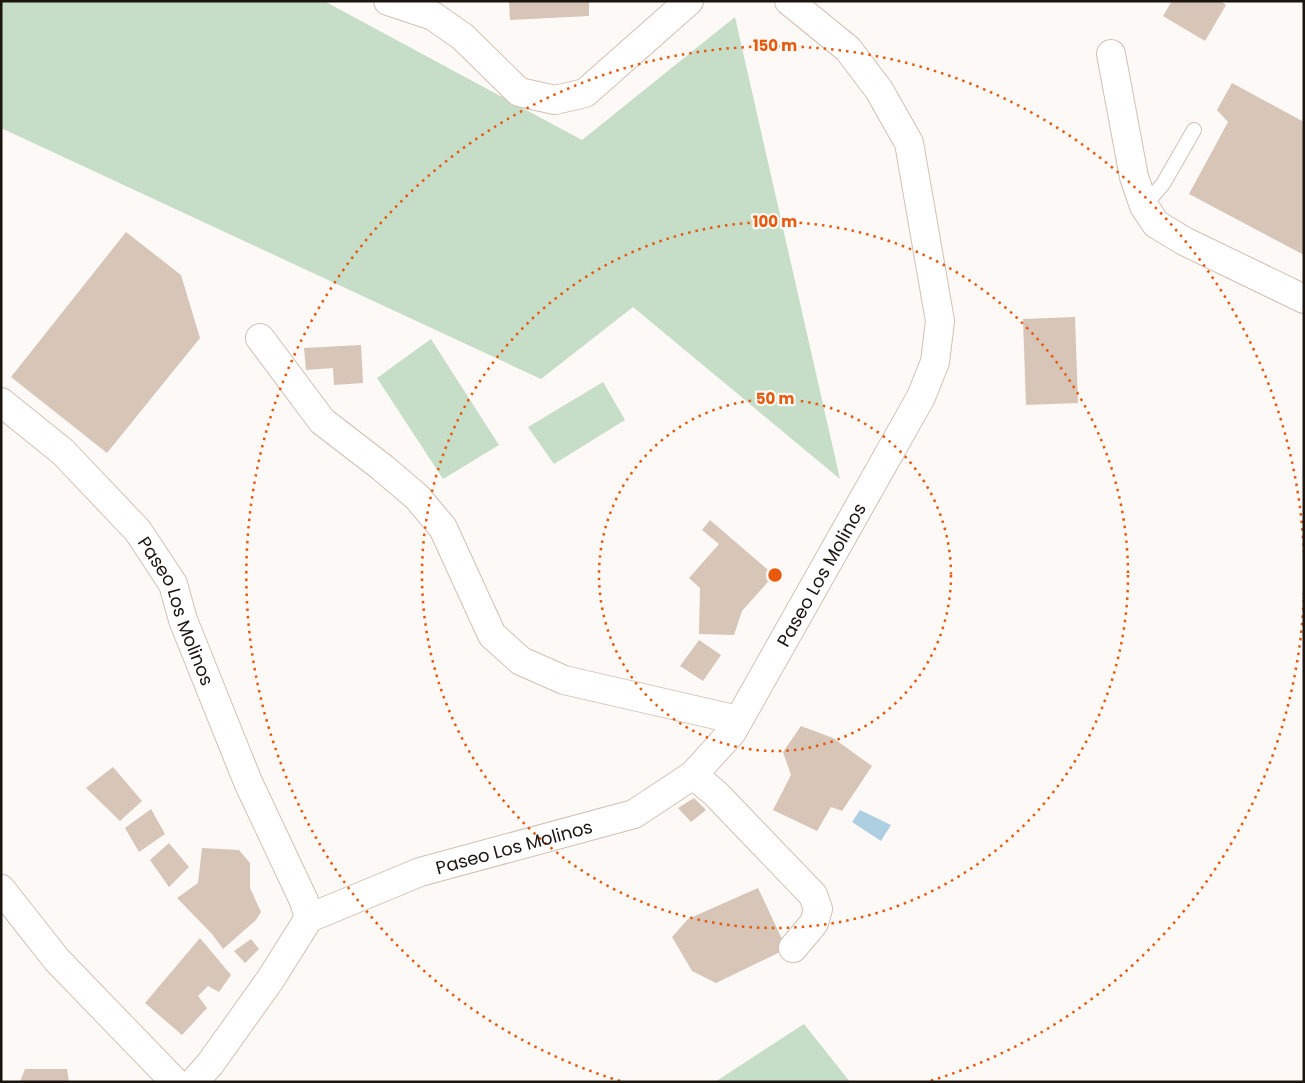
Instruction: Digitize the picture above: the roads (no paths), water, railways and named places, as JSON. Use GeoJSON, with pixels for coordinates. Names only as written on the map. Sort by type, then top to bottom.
{"type":"FeatureCollection","features":[{"type":"Feature","properties":{"kind":"street"},"geometry":{"type":"LineString","coordinates":[[388,1],[433,16],[463,37],[519,92],[555,100],[584,93],[689,1]]}},
{"type":"Feature","properties":{"kind":"street","name":"Paseo Los Molinos"},"geometry":{"type":"LineString","coordinates":[[1,402],[63,452],[138,532],[173,584],[183,620],[248,782],[304,901],[309,918],[420,872],[634,814],[693,775],[732,732],[921,398],[935,362],[940,321],[909,143],[879,90],[848,49],[789,1]]}},
{"type":"Feature","properties":{"kind":"street"},"geometry":{"type":"LineString","coordinates":[[1111,54],[1134,177],[1144,206],[1156,224],[1184,242],[1304,299]]}},
{"type":"Feature","properties":{"kind":"street"},"geometry":{"type":"LineString","coordinates":[[260,338],[322,422],[417,497],[443,528],[492,635],[520,661],[564,680],[738,720]]}},
{"type":"Feature","properties":{"kind":"street"},"geometry":{"type":"LineString","coordinates":[[693,775],[715,793],[813,894],[818,909],[814,923],[793,948]]}},
{"type":"Feature","properties":{"kind":"street"},"geometry":{"type":"LineString","coordinates":[[1,889],[57,960],[175,1082]]}},
{"type":"Feature","properties":{"kind":"street"},"geometry":{"type":"LineString","coordinates":[[208,1076],[309,918]]}},
{"type":"Feature","properties":{"kind":"lane"},"geometry":{"type":"LineString","coordinates":[[1144,206],[1163,184],[1194,130]]}},
{"type":"Feature","properties":{"kind":"water"},"geometry":{"type":"Polygon","coordinates":[[[860,810],[891,825],[881,841],[852,822],[860,810]]]}}]}
